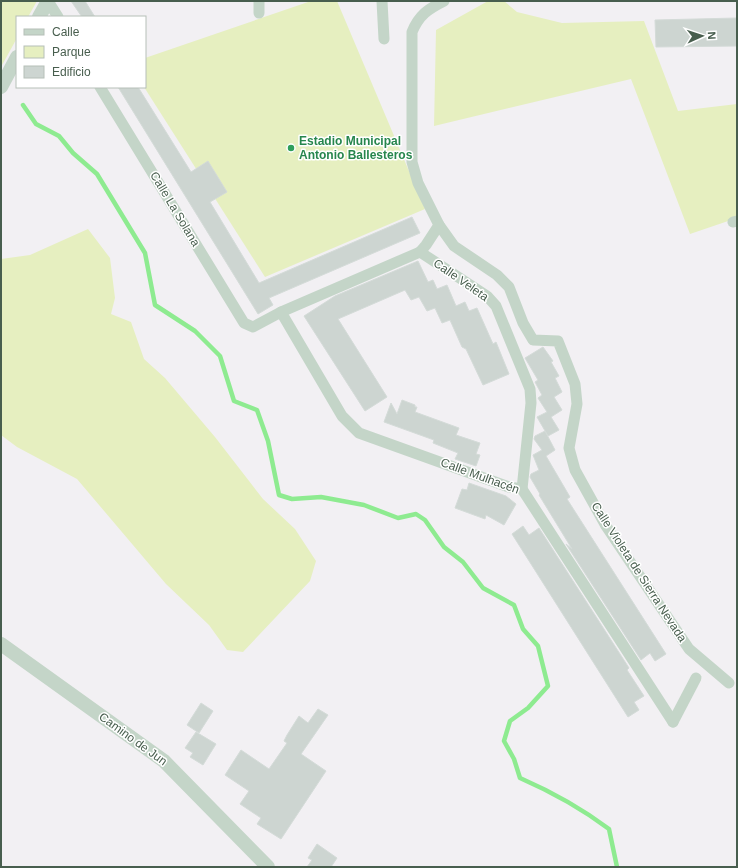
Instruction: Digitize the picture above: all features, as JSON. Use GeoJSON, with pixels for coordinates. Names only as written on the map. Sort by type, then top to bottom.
{"type":"FeatureCollection","features":[{"type":"Feature","properties":{"kind":"street"},"geometry":{"type":"LineString","coordinates":[[40,16],[48,1],[57,16]]}},
{"type":"Feature","properties":{"kind":"street"},"geometry":{"type":"LineString","coordinates":[[259,1],[259,13]]}},
{"type":"Feature","properties":{"kind":"street"},"geometry":{"type":"LineString","coordinates":[[382,1],[384,39]]}},
{"type":"Feature","properties":{"kind":"street"},"geometry":{"type":"LineString","coordinates":[[420,252],[440,225],[418,182],[412,162],[412,32],[418,19],[432,7],[444,1]]}},
{"type":"Feature","properties":{"kind":"street"},"geometry":{"type":"LineString","coordinates":[[1,87],[16,59]]}},
{"type":"Feature","properties":{"kind":"street","name":"Calle La Solana"},"geometry":{"type":"LineString","coordinates":[[101,88],[244,323],[252,327]]}},
{"type":"Feature","properties":{"kind":"street","name":"Calle Violeta de Sierra Nevada"},"geometry":{"type":"LineString","coordinates":[[440,225],[454,246],[497,275],[509,287],[523,324],[533,340],[558,341],[575,384],[577,404],[569,448],[575,470],[606,526],[689,649],[729,684]]}},
{"type":"Feature","properties":{"kind":"street","name":"Calle Veleta"},"geometry":{"type":"LineString","coordinates":[[252,327],[281,312],[420,252],[487,296],[496,306],[530,388],[531,403],[522,489]]}},
{"type":"Feature","properties":{"kind":"street","name":"Calle Mulhacén"},"geometry":{"type":"LineString","coordinates":[[281,312],[342,416],[359,433],[509,486],[522,489],[673,722],[696,678]]}},
{"type":"Feature","properties":{"kind":"street","name":"Camino de Jun"},"geometry":{"type":"LineString","coordinates":[[1,644],[164,761],[268,867]]}},
{"type":"Feature","properties":{"kind":"green space"},"geometry":{"type":"Polygon","coordinates":[[[1,1],[37,1],[29,16],[16,16],[16,40],[1,67],[1,1]]]}},
{"type":"Feature","properties":{"kind":"green space","name":"Estadio Municipal Antonio Ballesteros"},"geometry":{"type":"Polygon","coordinates":[[[311,1],[337,1],[425,209],[265,277],[145,88],[146,88],[146,58],[311,1]]]}},
{"type":"Feature","properties":{"kind":"green space"},"geometry":{"type":"Polygon","coordinates":[[[488,1],[504,1],[517,12],[562,23],[644,21],[678,111],[737,104],[737,218],[690,234],[631,79],[434,126],[436,30],[488,1]]]}},
{"type":"Feature","properties":{"kind":"green space"},"geometry":{"type":"Polygon","coordinates":[[[88,229],[110,258],[115,298],[111,314],[131,322],[144,359],[165,378],[215,437],[263,499],[295,529],[316,561],[310,581],[243,652],[227,650],[209,625],[166,584],[77,479],[17,447],[1,435],[1,259],[30,255],[88,229]]]}},
{"type":"Feature","properties":{"kind":"building"},"geometry":{"type":"Polygon","coordinates":[[[71,1],[85,1],[94,16],[81,16],[71,1]]]}},
{"type":"Feature","properties":{"kind":"building"},"geometry":{"type":"Polygon","coordinates":[[[737,18],[737,46],[656,47],[655,20],[737,18]]]}},
{"type":"Feature","properties":{"kind":"building"},"geometry":{"type":"Polygon","coordinates":[[[119,88],[139,88],[191,172],[208,161],[227,192],[210,202],[259,283],[412,217],[420,233],[269,298],[273,305],[258,314],[119,88]]]}},
{"type":"Feature","properties":{"kind":"building"},"geometry":{"type":"Polygon","coordinates":[[[418,261],[428,282],[433,280],[437,289],[447,285],[456,306],[465,302],[469,311],[477,308],[493,344],[496,342],[509,374],[483,385],[466,349],[462,347],[450,320],[442,323],[435,308],[427,311],[419,297],[411,300],[405,290],[338,319],[387,397],[365,411],[304,316],[335,296],[418,261]]]}},
{"type":"Feature","properties":{"kind":"building"},"geometry":{"type":"Polygon","coordinates":[[[543,347],[553,361],[551,362],[559,376],[555,378],[562,392],[554,397],[562,410],[551,417],[559,430],[548,436],[537,417],[547,412],[538,398],[542,395],[535,382],[538,380],[525,358],[543,347]]]}},
{"type":"Feature","properties":{"kind":"building"},"geometry":{"type":"Polygon","coordinates":[[[402,400],[415,405],[415,407],[417,407],[415,412],[459,428],[456,435],[480,443],[476,454],[480,455],[476,466],[455,459],[458,453],[433,443],[434,440],[384,422],[391,403],[397,414],[402,400]]]}},
{"type":"Feature","properties":{"kind":"building"},"geometry":{"type":"Polygon","coordinates":[[[545,431],[555,450],[546,456],[570,497],[567,499],[666,654],[655,661],[650,653],[641,660],[566,544],[572,549],[539,495],[540,494],[530,477],[531,474],[539,470],[533,455],[542,450],[534,439],[535,436],[545,431]]]}},
{"type":"Feature","properties":{"kind":"building"},"geometry":{"type":"Polygon","coordinates":[[[469,483],[506,496],[516,504],[504,525],[486,515],[485,519],[455,508],[462,489],[467,490],[469,483]]]}},
{"type":"Feature","properties":{"kind":"building"},"geometry":{"type":"Polygon","coordinates":[[[523,526],[529,535],[539,528],[629,668],[627,670],[644,696],[634,702],[639,710],[628,717],[512,534],[523,526]]]}},
{"type":"Feature","properties":{"kind":"building"},"geometry":{"type":"Polygon","coordinates":[[[201,703],[213,711],[199,733],[187,725],[201,703]]]}},
{"type":"Feature","properties":{"kind":"building"},"geometry":{"type":"Polygon","coordinates":[[[318,709],[328,715],[301,754],[326,771],[281,839],[257,824],[261,818],[240,804],[249,791],[225,775],[241,750],[269,769],[287,743],[284,741],[299,716],[308,723],[318,709]]]}},
{"type":"Feature","properties":{"kind":"building"},"geometry":{"type":"Polygon","coordinates":[[[196,732],[216,744],[203,765],[190,757],[193,753],[185,748],[196,732]]]}},
{"type":"Feature","properties":{"kind":"building"},"geometry":{"type":"Polygon","coordinates":[[[317,844],[337,858],[331,867],[307,867],[312,860],[308,858],[317,844]]]}},
{"type":"Feature","properties":{"kind":"waterway"},"geometry":{"type":"LineString","coordinates":[[23,105],[36,124],[59,136],[73,153],[97,174],[145,253],[155,305],[195,331],[220,356],[234,401],[257,410],[268,441],[279,495],[292,499],[321,497],[364,505],[398,518],[416,514],[425,520],[444,547],[463,562],[483,588],[514,605],[523,629],[538,646],[548,686],[528,708],[510,721],[504,741],[514,759],[520,778],[566,801],[609,829],[617,867]]}},
{"type":"Feature","properties":{"kind":"place","name":"Estadio Municipal Antonio Ballesteros"},"geometry":{"type":"Point","coordinates":[291,148]}}]}
